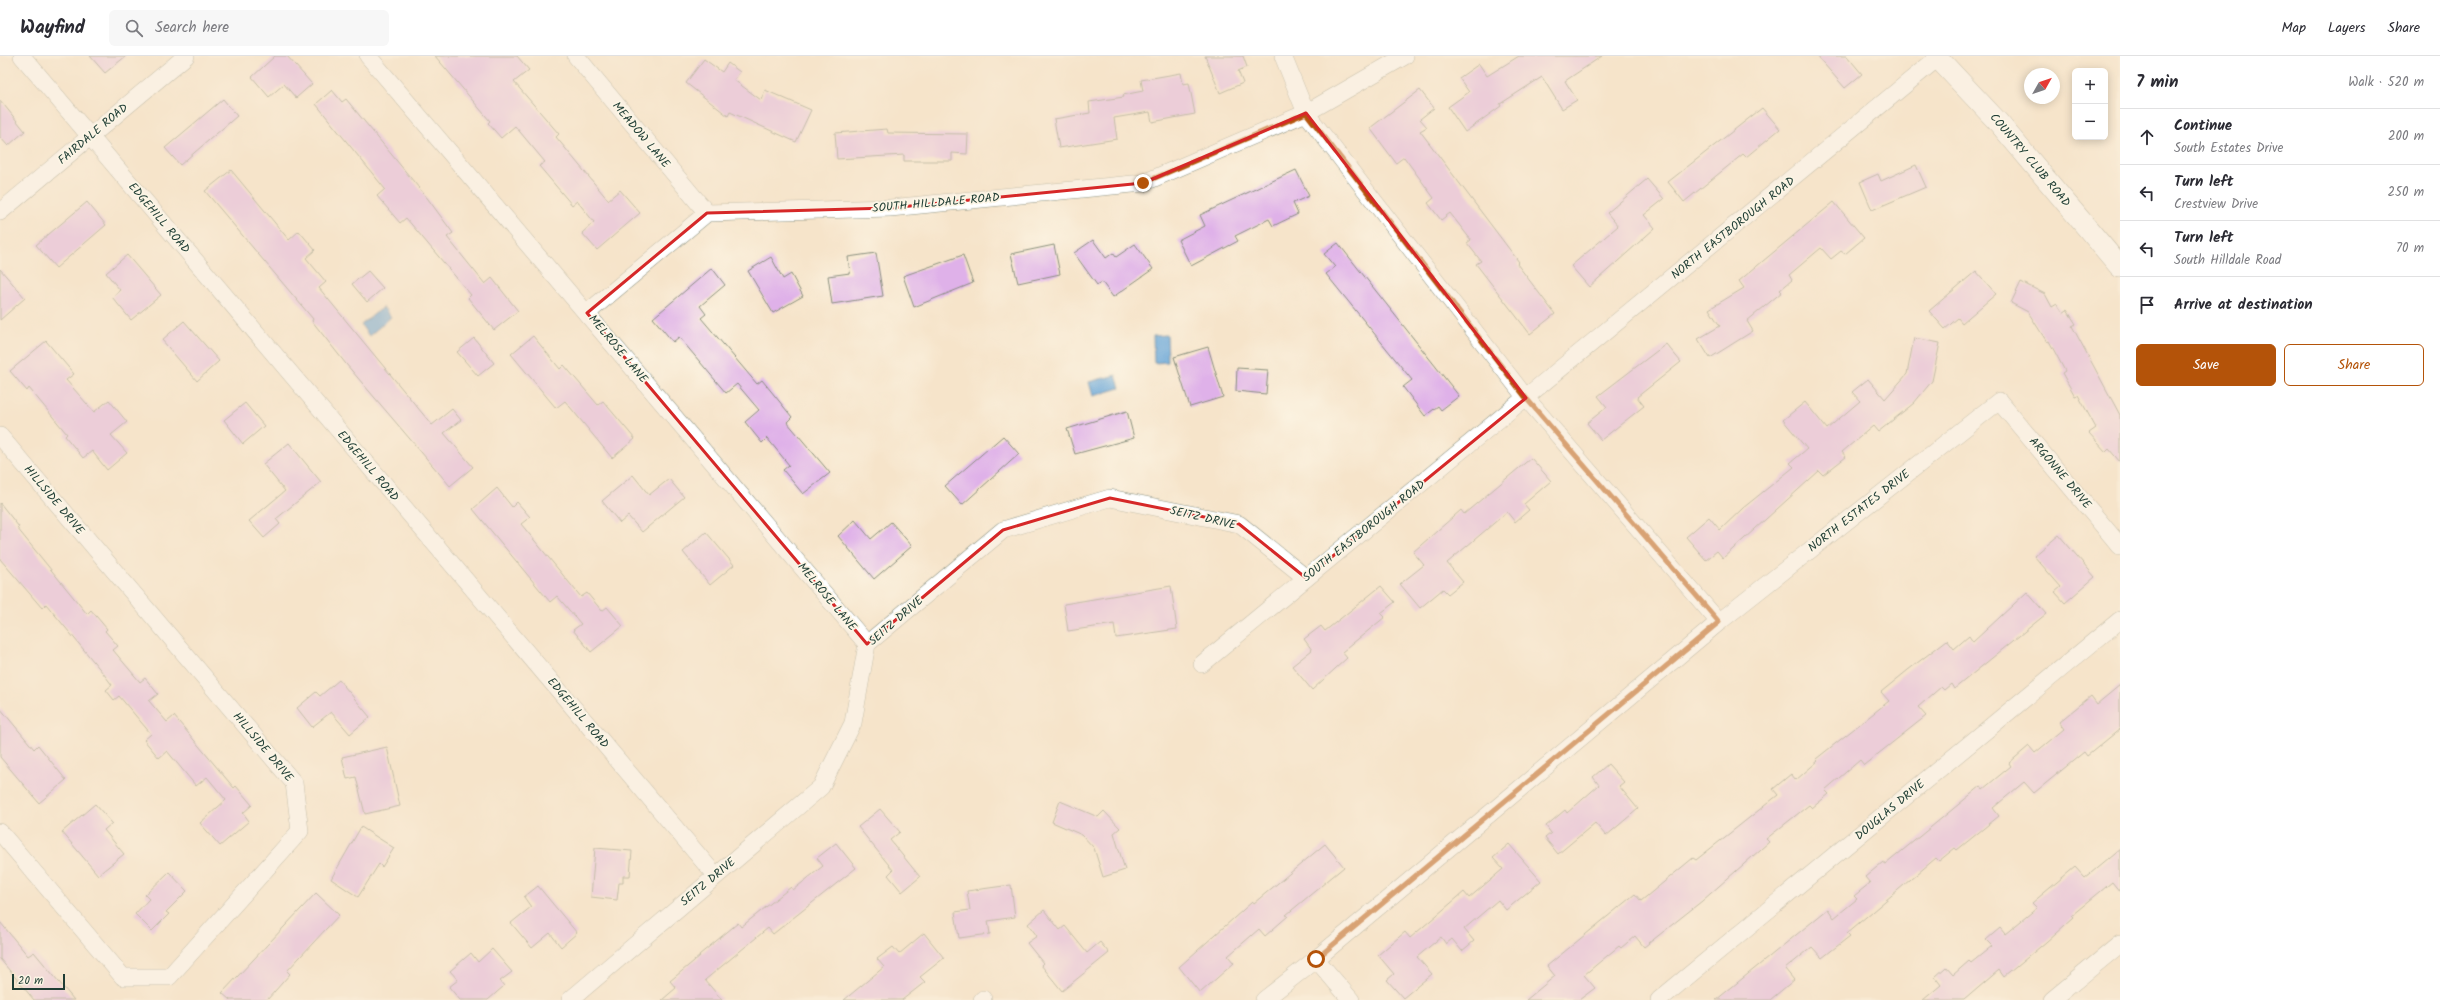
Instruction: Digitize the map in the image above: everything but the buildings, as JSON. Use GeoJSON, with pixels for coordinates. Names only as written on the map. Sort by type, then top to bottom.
{"type":"FeatureCollection","features":[{"type":"Feature","properties":{"kind":"street","name":"EDGEHILL ROAD"},"geometry":{"type":"LineString","coordinates":[[22,56],[715,875]]}},
{"type":"Feature","properties":{"kind":"street","name":"FAIRDALE ROAD"},"geometry":{"type":"LineString","coordinates":[[0,212],[186,56]]}},
{"type":"Feature","properties":{"kind":"street","name":"MELROSE LANE"},"geometry":{"type":"LineString","coordinates":[[368,56],[867,644]]}},
{"type":"Feature","properties":{"kind":"street","name":"MEADOW LANE"},"geometry":{"type":"LineString","coordinates":[[576,56],[707,213]]}},
{"type":"Feature","properties":{"kind":"street"},"geometry":{"type":"LineString","coordinates":[[1283,56],[1306,113],[1526,398],[1719,622]]}},
{"type":"Feature","properties":{"kind":"street","name":"SOUTH HILLDALE ROAD"},"geometry":{"type":"LineString","coordinates":[[707,213],[890,208],[1143,183],[1306,113],[1406,56]]}},
{"type":"Feature","properties":{"kind":"street","name":"COUNTRY CLUB ROAD"},"geometry":{"type":"LineString","coordinates":[[1938,57],[1998,122],[2120,267]]}},
{"type":"Feature","properties":{"kind":"street","name":"NORTH EASTBOROUGH ROAD"},"geometry":{"type":"LineString","coordinates":[[1526,398],[1938,57]]}},
{"type":"Feature","properties":{"kind":"street"},"geometry":{"type":"LineString","coordinates":[[587,313],[707,213]]}},
{"type":"Feature","properties":{"kind":"street","name":"SOUTH EASTBOROUGH ROAD"},"geometry":{"type":"LineString","coordinates":[[1202,664],[1526,398]]}},
{"type":"Feature","properties":{"kind":"street","name":"NORTH ESTATES DRIVE"},"geometry":{"type":"LineString","coordinates":[[1264,1000],[1316,959],[1719,622],[1999,401]]}},
{"type":"Feature","properties":{"kind":"street","name":"ARGONNE DRIVE"},"geometry":{"type":"LineString","coordinates":[[1999,401],[2120,546]]}},
{"type":"Feature","properties":{"kind":"street","name":"HILLSIDE DRIVE"},"geometry":{"type":"LineString","coordinates":[[0,436],[294,783],[300,831],[169,977],[122,977],[0,832]]}},
{"type":"Feature","properties":{"kind":"street","name":"SEITZ DRIVE"},"geometry":{"type":"LineString","coordinates":[[570,1000],[715,875],[821,787],[853,723],[867,644],[1003,530],[1110,498],[1239,524],[1306,578]]}},
{"type":"Feature","properties":{"kind":"street","name":"DOUGLAS DRIVE"},"geometry":{"type":"LineString","coordinates":[[1659,1000],[2120,620]]}},
{"type":"Feature","properties":{"kind":"street"},"geometry":{"type":"LineString","coordinates":[[2052,1000],[2120,944]]}},
{"type":"Feature","properties":{"kind":"street"},"geometry":{"type":"LineString","coordinates":[[1316,959],[1351,1000]]}},
{"type":"Feature","properties":{"kind":"highlighted area"},"geometry":{"type":"Polygon","coordinates":[[[1306,113],[1526,398],[1306,578],[1239,524],[1110,498],[1003,530],[867,644],[587,313],[707,213],[890,208],[1143,183],[1306,113]]]}},
{"type":"Feature","properties":{"kind":"water"},"geometry":{"type":"Polygon","coordinates":[[[383,307],[391,317],[369,336],[361,325],[383,307]]]}},
{"type":"Feature","properties":{"kind":"water"},"geometry":{"type":"Polygon","coordinates":[[[1167,335],[1168,362],[1154,363],[1153,336],[1167,335]]]}},
{"type":"Feature","properties":{"kind":"water"},"geometry":{"type":"Polygon","coordinates":[[[1116,375],[1120,388],[1093,396],[1089,382],[1116,375]]]}},
{"type":"Feature","properties":{"kind":"route"},"geometry":{"type":"LineString","coordinates":[[1143,183],[1306,113],[1526,398],[1719,622],[1316,959]]}}]}
